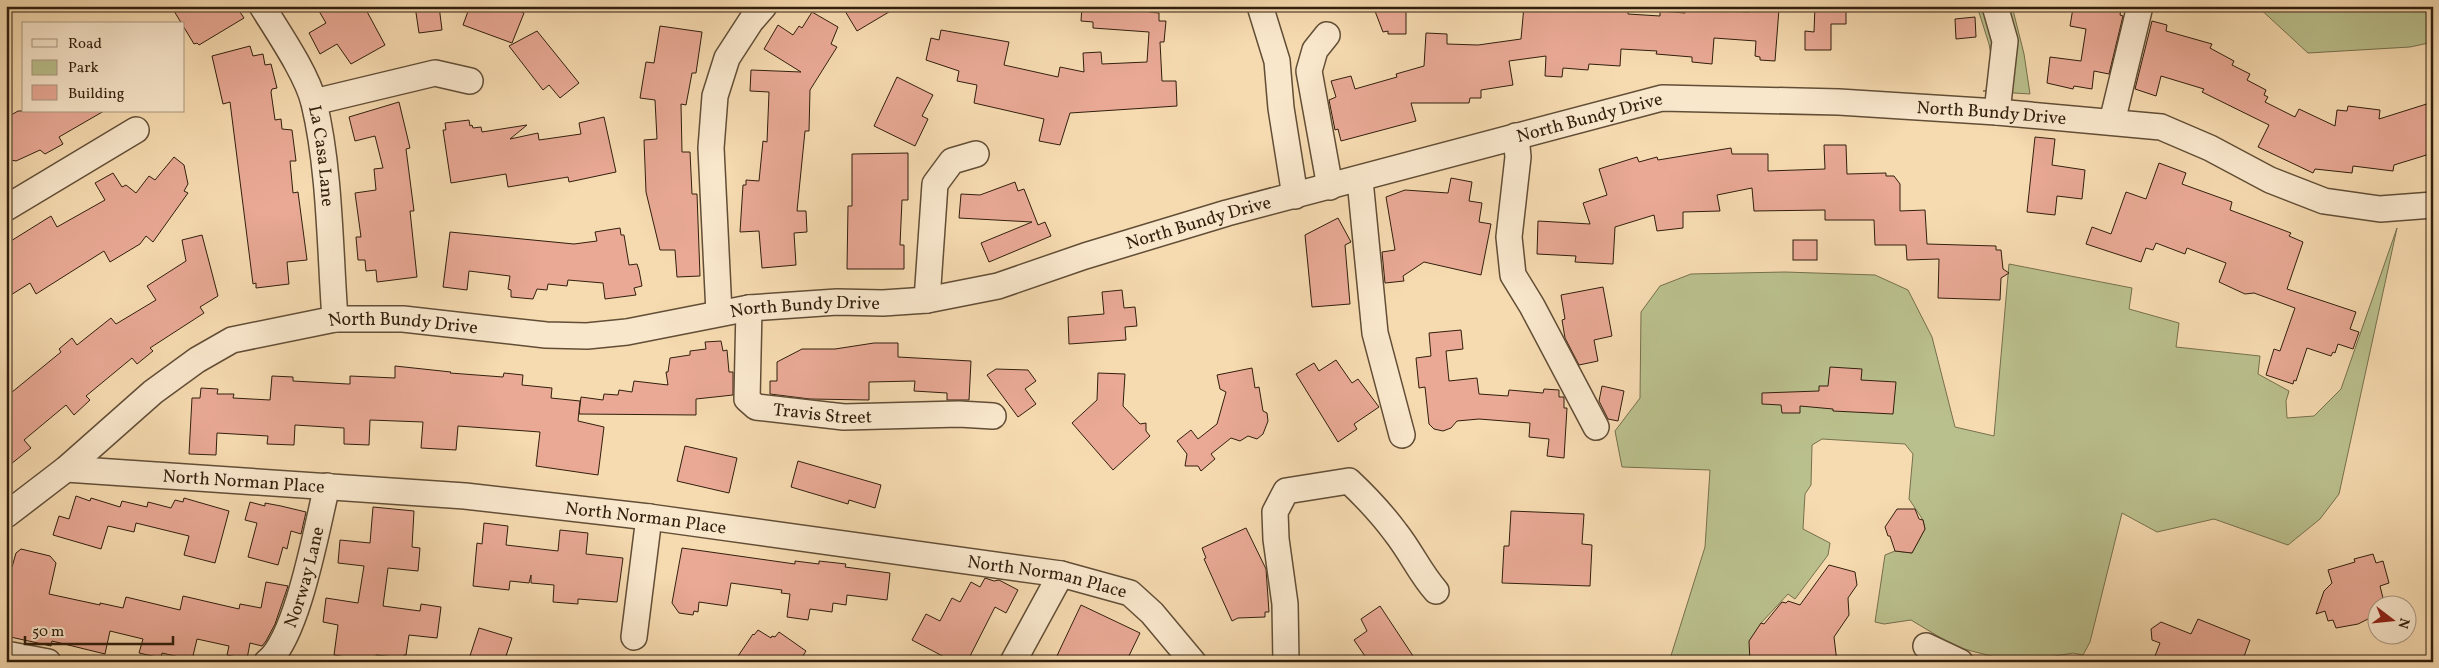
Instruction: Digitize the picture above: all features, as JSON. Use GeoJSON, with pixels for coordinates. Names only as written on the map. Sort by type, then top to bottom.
{"type":"FeatureCollection","features":[{"type":"Feature","properties":{"kind":"street","name":"La Casa Lane"},"geometry":{"type":"LineString","coordinates":[[262,6],[290,52],[314,102],[323,162],[335,319]]}},
{"type":"Feature","properties":{"kind":"street"},"geometry":{"type":"LineString","coordinates":[[719,313],[711,148],[715,96],[727,58],[751,21],[764,6]]}},
{"type":"Feature","properties":{"kind":"street"},"geometry":{"type":"LineString","coordinates":[[1260,6],[1277,61],[1281,108],[1295,196]]}},
{"type":"Feature","properties":{"kind":"street"},"geometry":{"type":"LineString","coordinates":[[1996,6],[2005,41],[1997,112]]}},
{"type":"Feature","properties":{"kind":"street"},"geometry":{"type":"LineString","coordinates":[[2112,122],[2140,6]]}},
{"type":"Feature","properties":{"kind":"street"},"geometry":{"type":"LineString","coordinates":[[1328,35],[1315,50],[1309,71],[1330,188]]}},
{"type":"Feature","properties":{"kind":"street"},"geometry":{"type":"LineString","coordinates":[[314,102],[435,73],[470,81]]}},
{"type":"Feature","properties":{"kind":"street","name":"North Bundy Drive"},"geometry":{"type":"LineString","coordinates":[[6,515],[66,469],[153,392],[197,360],[232,340],[335,319],[403,319],[546,335],[587,336],[626,332],[749,308],[837,302],[883,303],[927,300],[998,286],[1085,256],[1226,213],[1330,188],[1516,136],[1662,98],[1839,102],[1997,112],[2161,127],[2210,148],[2270,180],[2324,201],[2380,209],[2433,205]]}},
{"type":"Feature","properties":{"kind":"street"},"geometry":{"type":"LineString","coordinates":[[6,208],[136,130]]}},
{"type":"Feature","properties":{"kind":"street"},"geometry":{"type":"LineString","coordinates":[[1516,136],[1518,156],[1509,237],[1513,275],[1596,427]]}},
{"type":"Feature","properties":{"kind":"street"},"geometry":{"type":"LineString","coordinates":[[927,300],[935,184],[952,162],[976,154]]}},
{"type":"Feature","properties":{"kind":"street"},"geometry":{"type":"LineString","coordinates":[[1360,180],[1375,333],[1402,435]]}},
{"type":"Feature","properties":{"kind":"street","name":"Travis Street"},"geometry":{"type":"LineString","coordinates":[[749,308],[747,399],[756,407],[844,417],[959,414],[993,416]]}},
{"type":"Feature","properties":{"kind":"street","name":"North Norman Place"},"geometry":{"type":"LineString","coordinates":[[66,469],[464,496],[649,517],[1060,574],[1130,593],[1152,613],[1193,662]]}},
{"type":"Feature","properties":{"kind":"street"},"geometry":{"type":"LineString","coordinates":[[1286,662],[1285,604],[1276,539],[1275,512],[1286,491],[1348,481],[1370,501],[1397,535],[1421,575],[1436,591]]}},
{"type":"Feature","properties":{"kind":"street","name":"Norway Lane"},"geometry":{"type":"LineString","coordinates":[[267,662],[273,657],[287,632],[302,590],[327,486]]}},
{"type":"Feature","properties":{"kind":"street"},"geometry":{"type":"LineString","coordinates":[[634,637],[649,517]]}},
{"type":"Feature","properties":{"kind":"street"},"geometry":{"type":"LineString","coordinates":[[1014,662],[1060,574]]}},
{"type":"Feature","properties":{"kind":"street"},"geometry":{"type":"LineString","coordinates":[[1926,646],[1960,662]]}},
{"type":"Feature","properties":{"kind":"street"},"geometry":{"type":"LineString","coordinates":[[6,654],[48,662]]}},
{"type":"Feature","properties":{"kind":"green space"},"geometry":{"type":"Polygon","coordinates":[[[1977,6],[2012,6],[2024,54],[2030,94],[1983,91],[1987,90],[1994,71],[1989,44],[1977,6]]]}},
{"type":"Feature","properties":{"kind":"green space"},"geometry":{"type":"Polygon","coordinates":[[[2257,6],[2433,6],[2433,42],[2410,47],[2308,53],[2257,6]]]}},
{"type":"Feature","properties":{"kind":"green space"},"geometry":{"type":"Polygon","coordinates":[[[2397,228],[2339,494],[2320,519],[2288,545],[2214,519],[2157,532],[2122,513],[2090,642],[2083,655],[2073,653],[2026,661],[1999,658],[1956,647],[1911,620],[1884,624],[1875,622],[1885,555],[1895,551],[1912,553],[1925,529],[1923,520],[1909,499],[1913,454],[1905,444],[1822,439],[1812,445],[1811,485],[1805,494],[1803,529],[1830,543],[1828,555],[1795,599],[1788,594],[1761,623],[1750,662],[1669,662],[1705,547],[1710,470],[1622,467],[1615,431],[1640,398],[1641,312],[1660,286],[1691,274],[1785,272],[1875,275],[1908,290],[1932,337],[1955,427],[1994,436],[2009,264],[2132,288],[2129,309],[2179,323],[2176,347],[2260,356],[2258,374],[2289,391],[2286,401],[2287,418],[2314,416],[2341,389],[2397,228]]]}},
{"type":"Feature","properties":{"kind":"building"},"geometry":{"type":"Polygon","coordinates":[[[171,6],[236,6],[244,18],[199,45],[197,43],[194,44],[185,29],[185,22],[181,22],[171,6]]]}},
{"type":"Feature","properties":{"kind":"building"},"geometry":{"type":"Polygon","coordinates":[[[316,6],[364,6],[385,45],[351,64],[337,44],[320,54],[309,33],[326,23],[316,6]]]}},
{"type":"Feature","properties":{"kind":"building"},"geometry":{"type":"Polygon","coordinates":[[[415,6],[439,6],[442,30],[419,33],[415,6]]]}},
{"type":"Feature","properties":{"kind":"building"},"geometry":{"type":"Polygon","coordinates":[[[470,6],[506,6],[524,13],[512,43],[463,25],[470,6]]]}},
{"type":"Feature","properties":{"kind":"building"},"geometry":{"type":"Polygon","coordinates":[[[842,6],[899,6],[857,31],[842,6]]]}},
{"type":"Feature","properties":{"kind":"building"},"geometry":{"type":"Polygon","coordinates":[[[1082,6],[1149,6],[1149,12],[1159,13],[1159,21],[1166,21],[1164,42],[1160,42],[1162,81],[1176,81],[1177,106],[1070,113],[1060,145],[1039,141],[1044,119],[974,103],[977,85],[957,81],[959,71],[926,60],[931,38],[939,40],[941,30],[1009,42],[1004,65],[1058,77],[1060,67],[1084,72],[1083,53],[1101,52],[1102,64],[1147,62],[1149,32],[1093,28],[1093,22],[1081,21],[1082,6]]]}},
{"type":"Feature","properties":{"kind":"building"},"geometry":{"type":"Polygon","coordinates":[[[1373,6],[1406,8],[1406,34],[1388,34],[1388,31],[1383,32],[1373,6]]]}},
{"type":"Feature","properties":{"kind":"building"},"geometry":{"type":"Polygon","coordinates":[[[1524,6],[1573,10],[1573,6],[1628,6],[1628,14],[1660,16],[1660,11],[1685,13],[1686,6],[1715,7],[1715,10],[1749,12],[1749,7],[1779,9],[1775,61],[1760,60],[1760,57],[1755,56],[1756,41],[1714,38],[1712,64],[1692,62],[1692,57],[1656,54],[1657,51],[1621,49],[1620,66],[1589,64],[1588,70],[1563,68],[1562,77],[1545,76],[1546,56],[1509,61],[1513,85],[1481,90],[1481,98],[1470,98],[1469,103],[1411,103],[1416,121],[1341,141],[1338,129],[1335,130],[1329,100],[1336,97],[1331,81],[1351,76],[1355,89],[1397,77],[1396,74],[1424,66],[1426,33],[1447,34],[1447,44],[1478,45],[1521,39],[1524,6]]]}},
{"type":"Feature","properties":{"kind":"building"},"geometry":{"type":"Polygon","coordinates":[[[1815,6],[1846,6],[1846,24],[1831,24],[1831,50],[1805,50],[1805,31],[1814,32],[1815,6]]]}},
{"type":"Feature","properties":{"kind":"building"},"geometry":{"type":"Polygon","coordinates":[[[2087,6],[2121,9],[2120,15],[2123,16],[2109,74],[2094,71],[2092,89],[2074,86],[2073,89],[2047,83],[2050,57],[2081,61],[2086,29],[2070,26],[2073,8],[2087,10],[2087,6]]]}},
{"type":"Feature","properties":{"kind":"building"},"geometry":{"type":"Polygon","coordinates":[[[812,12],[838,27],[831,44],[837,47],[810,90],[809,131],[805,131],[797,211],[806,211],[807,232],[794,233],[796,265],[762,268],[759,231],[740,232],[743,185],[746,185],[746,180],[759,181],[763,141],[767,142],[769,92],[750,91],[751,70],[801,72],[764,49],[778,25],[793,35],[799,26],[802,28],[812,12]]]}},
{"type":"Feature","properties":{"kind":"building"},"geometry":{"type":"Polygon","coordinates":[[[1975,17],[1976,37],[1956,39],[1955,19],[1975,17]]]}},
{"type":"Feature","properties":{"kind":"building"},"geometry":{"type":"Polygon","coordinates":[[[2152,21],[2167,25],[2166,31],[2212,44],[2210,48],[2234,61],[2232,65],[2250,74],[2247,80],[2266,90],[2264,95],[2268,97],[2265,102],[2295,117],[2299,109],[2335,126],[2337,110],[2347,111],[2348,106],[2380,110],[2379,119],[2433,102],[2433,153],[2394,165],[2393,171],[2353,166],[2352,173],[2315,169],[2313,173],[2258,147],[2269,125],[2202,92],[2204,89],[2161,76],[2156,96],[2135,89],[2152,21]]]}},
{"type":"Feature","properties":{"kind":"building"},"geometry":{"type":"Polygon","coordinates":[[[660,26],[702,32],[696,73],[692,73],[686,105],[681,104],[682,152],[690,152],[692,194],[697,194],[700,276],[677,277],[675,250],[660,250],[646,192],[644,140],[657,139],[655,100],[640,98],[646,62],[654,63],[660,26]]]}},
{"type":"Feature","properties":{"kind":"building"},"geometry":{"type":"Polygon","coordinates":[[[537,31],[579,83],[560,98],[549,85],[543,90],[509,46],[537,31]]]}},
{"type":"Feature","properties":{"kind":"building"},"geometry":{"type":"Polygon","coordinates":[[[250,46],[253,56],[263,54],[265,65],[271,64],[277,88],[272,89],[271,92],[275,120],[281,119],[282,129],[292,130],[296,161],[290,161],[293,193],[298,192],[307,260],[287,262],[289,284],[256,288],[256,283],[253,284],[230,102],[223,104],[212,56],[250,46]]]}},
{"type":"Feature","properties":{"kind":"building"},"geometry":{"type":"Polygon","coordinates":[[[897,77],[933,95],[922,116],[928,119],[915,146],[874,126],[897,77]]]}},
{"type":"Feature","properties":{"kind":"building"},"geometry":{"type":"Polygon","coordinates":[[[399,102],[410,148],[406,149],[414,211],[410,211],[417,277],[377,282],[376,270],[366,271],[365,260],[358,260],[356,237],[361,237],[355,193],[376,190],[374,169],[383,168],[375,136],[355,141],[349,117],[399,102]]]}},
{"type":"Feature","properties":{"kind":"building"},"geometry":{"type":"Polygon","coordinates":[[[18,111],[102,112],[59,137],[63,144],[45,154],[40,150],[16,161],[6,159],[6,118],[18,111]]]}},
{"type":"Feature","properties":{"kind":"building"},"geometry":{"type":"Polygon","coordinates":[[[604,117],[616,172],[569,182],[568,177],[508,187],[506,174],[451,183],[443,130],[446,130],[445,123],[469,120],[470,126],[472,125],[473,128],[481,127],[482,132],[527,125],[510,139],[538,133],[539,140],[581,134],[579,123],[604,117]]]}},
{"type":"Feature","properties":{"kind":"building"},"geometry":{"type":"Polygon","coordinates":[[[2035,137],[2055,139],[2052,165],[2085,170],[2082,199],[2057,196],[2055,215],[2027,212],[2035,137]]]}},
{"type":"Feature","properties":{"kind":"building"},"geometry":{"type":"Polygon","coordinates":[[[1824,145],[1846,145],[1847,174],[1886,173],[1886,176],[1894,176],[1900,184],[1900,211],[1925,210],[1927,244],[1996,246],[1996,250],[2001,250],[2003,269],[2009,273],[2001,278],[2000,300],[1938,298],[1939,259],[1907,260],[1906,245],[1875,245],[1874,220],[1825,220],[1825,210],[1754,211],[1752,188],[1717,195],[1720,211],[1683,212],[1683,228],[1657,231],[1654,215],[1615,227],[1613,264],[1575,262],[1576,256],[1537,254],[1538,221],[1590,224],[1583,203],[1607,195],[1599,169],[1637,157],[1639,162],[1657,157],[1658,160],[1731,148],[1732,154],[1768,154],[1768,171],[1825,169],[1824,145]]]}},
{"type":"Feature","properties":{"kind":"building"},"geometry":{"type":"Polygon","coordinates":[[[908,153],[908,200],[902,200],[900,245],[904,245],[904,269],[847,269],[848,206],[852,206],[852,154],[908,153]]]}},
{"type":"Feature","properties":{"kind":"building"},"geometry":{"type":"Polygon","coordinates":[[[174,157],[184,165],[188,184],[184,191],[188,193],[153,242],[146,236],[140,244],[110,262],[104,251],[36,294],[30,283],[6,298],[6,244],[51,216],[57,227],[105,200],[95,183],[113,173],[122,187],[126,185],[136,193],[149,176],[155,180],[174,157]]]}},
{"type":"Feature","properties":{"kind":"building"},"geometry":{"type":"Polygon","coordinates":[[[2159,163],[2186,173],[2182,184],[2232,202],[2230,210],[2291,233],[2289,236],[2303,242],[2287,289],[2356,312],[2350,329],[2359,332],[2353,349],[2338,344],[2335,353],[2333,352],[2331,356],[2307,348],[2296,381],[2294,380],[2293,384],[2266,375],[2274,349],[2280,351],[2295,308],[2254,293],[2245,294],[2219,282],[2226,263],[2187,248],[2185,254],[2156,243],[2153,250],[2146,248],[2141,262],[2086,244],[2092,227],[2111,234],[2126,192],[2146,199],[2159,163]]]}},
{"type":"Feature","properties":{"kind":"building"},"geometry":{"type":"Polygon","coordinates":[[[1451,178],[1472,182],[1469,201],[1482,203],[1479,222],[1491,224],[1481,275],[1424,262],[1403,276],[1404,281],[1385,283],[1382,252],[1395,250],[1386,197],[1405,190],[1448,193],[1451,178]]]}},
{"type":"Feature","properties":{"kind":"building"},"geometry":{"type":"Polygon","coordinates":[[[1015,182],[1018,191],[1024,189],[1038,225],[1045,222],[1051,236],[989,262],[981,243],[1032,222],[959,218],[961,194],[980,195],[1015,182]]]}},
{"type":"Feature","properties":{"kind":"building"},"geometry":{"type":"Polygon","coordinates":[[[1338,218],[1351,242],[1345,245],[1350,304],[1312,307],[1305,235],[1338,218]]]}},
{"type":"Feature","properties":{"kind":"building"},"geometry":{"type":"Polygon","coordinates":[[[620,228],[621,235],[624,235],[629,265],[637,264],[639,270],[642,286],[634,288],[636,295],[605,299],[603,283],[568,280],[567,286],[548,284],[547,290],[537,289],[533,299],[511,297],[511,290],[508,289],[510,276],[469,271],[467,290],[443,287],[450,232],[574,244],[597,241],[595,232],[620,228]]]}},
{"type":"Feature","properties":{"kind":"building"},"geometry":{"type":"Polygon","coordinates":[[[202,235],[218,296],[200,307],[204,313],[150,348],[153,351],[137,364],[132,358],[86,396],[90,400],[74,415],[66,405],[24,440],[31,448],[6,468],[6,397],[61,352],[59,349],[72,338],[77,345],[111,318],[116,324],[156,300],[147,286],[186,261],[182,240],[202,235]]]}},
{"type":"Feature","properties":{"kind":"building"},"geometry":{"type":"Polygon","coordinates":[[[1793,240],[1817,240],[1817,260],[1793,260],[1793,240]]]}},
{"type":"Feature","properties":{"kind":"building"},"geometry":{"type":"Polygon","coordinates":[[[1603,287],[1612,336],[1594,340],[1598,361],[1579,365],[1565,338],[1562,320],[1565,319],[1561,295],[1603,287]]]}},
{"type":"Feature","properties":{"kind":"building"},"geometry":{"type":"Polygon","coordinates":[[[1122,290],[1124,308],[1135,307],[1137,326],[1125,327],[1126,340],[1069,344],[1068,317],[1104,314],[1102,292],[1122,290]]]}},
{"type":"Feature","properties":{"kind":"building"},"geometry":{"type":"Polygon","coordinates":[[[1461,330],[1463,349],[1446,351],[1449,381],[1477,378],[1479,394],[1508,396],[1509,390],[1543,393],[1544,389],[1559,390],[1559,397],[1564,397],[1564,408],[1567,408],[1564,458],[1547,456],[1549,439],[1529,437],[1530,423],[1479,419],[1457,421],[1451,428],[1443,431],[1434,429],[1429,424],[1425,387],[1419,388],[1416,358],[1431,356],[1429,333],[1461,330]]]}},
{"type":"Feature","properties":{"kind":"building"},"geometry":{"type":"Polygon","coordinates":[[[721,341],[723,351],[727,350],[729,372],[733,372],[733,395],[696,399],[696,415],[579,414],[581,397],[603,400],[604,394],[618,395],[619,390],[632,392],[634,381],[668,385],[666,372],[668,372],[670,358],[690,355],[690,351],[706,349],[705,342],[721,341]]]}},
{"type":"Feature","properties":{"kind":"building"},"geometry":{"type":"Polygon","coordinates":[[[874,343],[898,343],[898,357],[971,361],[969,400],[947,400],[947,393],[914,391],[915,381],[869,382],[869,400],[810,399],[770,394],[770,381],[777,381],[777,362],[802,349],[835,349],[874,343]]]}},
{"type":"Feature","properties":{"kind":"building"},"geometry":{"type":"Polygon","coordinates":[[[1336,360],[1352,383],[1358,379],[1379,407],[1354,424],[1357,429],[1338,442],[1296,374],[1314,363],[1319,371],[1336,360]]]}},
{"type":"Feature","properties":{"kind":"building"},"geometry":{"type":"Polygon","coordinates":[[[395,366],[503,377],[504,373],[523,375],[522,385],[552,388],[551,398],[580,401],[578,421],[604,427],[598,475],[536,466],[540,432],[458,426],[456,450],[421,448],[423,422],[370,420],[369,445],[344,444],[344,428],[295,425],[294,445],[267,444],[268,436],[217,433],[216,455],[189,454],[192,398],[200,398],[201,388],[218,389],[217,394],[234,394],[233,398],[270,400],[272,376],[293,377],[293,381],[350,384],[350,376],[395,378],[395,366]]]}},
{"type":"Feature","properties":{"kind":"building"},"geometry":{"type":"Polygon","coordinates":[[[1830,367],[1862,369],[1861,380],[1896,382],[1893,414],[1833,411],[1833,409],[1800,406],[1800,413],[1782,413],[1781,405],[1762,404],[1762,393],[1819,391],[1819,386],[1828,386],[1830,367]]]}},
{"type":"Feature","properties":{"kind":"building"},"geometry":{"type":"Polygon","coordinates":[[[1252,368],[1255,388],[1259,387],[1263,411],[1267,413],[1268,421],[1263,434],[1257,439],[1248,436],[1240,441],[1231,438],[1211,454],[1215,459],[1201,471],[1198,466],[1185,466],[1187,454],[1177,441],[1191,430],[1198,439],[1217,424],[1226,392],[1220,389],[1217,375],[1252,368]]]}},
{"type":"Feature","properties":{"kind":"building"},"geometry":{"type":"Polygon","coordinates":[[[996,369],[1028,370],[1036,381],[1025,389],[1036,404],[1018,417],[987,375],[996,369]]]}},
{"type":"Feature","properties":{"kind":"building"},"geometry":{"type":"Polygon","coordinates":[[[1098,373],[1125,374],[1123,406],[1140,424],[1146,423],[1146,431],[1150,436],[1113,470],[1072,423],[1097,400],[1098,373]]]}},
{"type":"Feature","properties":{"kind":"building"},"geometry":{"type":"Polygon","coordinates":[[[1602,386],[1624,391],[1618,421],[1608,419],[1599,401],[1602,386]]]}},
{"type":"Feature","properties":{"kind":"building"},"geometry":{"type":"Polygon","coordinates":[[[685,446],[737,458],[729,493],[677,481],[685,446]]]}},
{"type":"Feature","properties":{"kind":"building"},"geometry":{"type":"Polygon","coordinates":[[[798,461],[881,485],[875,508],[849,500],[848,504],[791,487],[798,461]]]}},
{"type":"Feature","properties":{"kind":"building"},"geometry":{"type":"Polygon","coordinates":[[[76,496],[90,501],[91,498],[120,507],[122,501],[147,507],[148,502],[171,508],[175,500],[183,502],[184,498],[229,511],[215,563],[184,555],[189,536],[136,523],[134,532],[108,526],[101,549],[53,535],[59,516],[69,519],[76,496]]]}},
{"type":"Feature","properties":{"kind":"building"},"geometry":{"type":"Polygon","coordinates":[[[250,502],[265,506],[265,503],[306,512],[301,534],[291,531],[287,549],[283,547],[278,565],[248,557],[257,523],[245,520],[250,502]]]}},
{"type":"Feature","properties":{"kind":"building"},"geometry":{"type":"Polygon","coordinates":[[[373,507],[414,511],[412,547],[420,548],[418,571],[388,568],[383,606],[420,611],[421,604],[441,607],[437,638],[409,635],[404,658],[376,655],[376,662],[340,662],[341,656],[334,655],[338,625],[323,622],[326,598],[358,603],[364,566],[338,563],[340,540],[370,543],[373,507]]]}},
{"type":"Feature","properties":{"kind":"building"},"geometry":{"type":"Polygon","coordinates":[[[1897,509],[1915,509],[1919,519],[1923,520],[1925,529],[1912,553],[1895,551],[1890,536],[1888,536],[1885,527],[1897,509]]]}},
{"type":"Feature","properties":{"kind":"building"},"geometry":{"type":"Polygon","coordinates":[[[1511,511],[1584,514],[1582,544],[1592,545],[1590,586],[1502,583],[1504,546],[1509,546],[1511,511]]]}},
{"type":"Feature","properties":{"kind":"building"},"geometry":{"type":"Polygon","coordinates":[[[484,523],[508,526],[506,545],[558,551],[560,530],[588,533],[586,554],[623,558],[617,602],[578,599],[578,604],[553,602],[554,585],[531,583],[531,575],[529,583],[510,581],[509,590],[473,586],[477,543],[482,544],[484,523]]]}},
{"type":"Feature","properties":{"kind":"building"},"geometry":{"type":"Polygon","coordinates":[[[1246,528],[1266,569],[1269,612],[1265,612],[1265,617],[1238,618],[1232,621],[1204,559],[1206,558],[1202,548],[1246,528]]]}},
{"type":"Feature","properties":{"kind":"building"},"geometry":{"type":"Polygon","coordinates":[[[682,548],[795,564],[795,561],[819,564],[819,561],[846,564],[845,567],[890,573],[887,600],[847,595],[846,605],[833,603],[832,612],[810,609],[808,620],[787,617],[790,594],[781,593],[782,590],[731,583],[727,606],[699,602],[698,612],[694,611],[693,615],[679,613],[672,603],[682,548]]]}},
{"type":"Feature","properties":{"kind":"building"},"geometry":{"type":"Polygon","coordinates":[[[21,549],[50,556],[56,563],[49,594],[100,605],[100,603],[123,608],[126,597],[180,610],[183,596],[239,609],[240,604],[261,608],[266,582],[288,586],[275,624],[266,641],[262,646],[250,643],[247,659],[227,655],[229,646],[197,639],[192,660],[162,653],[161,658],[139,653],[143,639],[110,631],[105,654],[52,641],[51,646],[6,636],[6,566],[12,567],[16,553],[21,549]]]}},
{"type":"Feature","properties":{"kind":"building"},"geometry":{"type":"Polygon","coordinates":[[[2373,554],[2376,563],[2383,561],[2389,583],[2380,586],[2382,596],[2366,596],[2366,620],[2358,624],[2336,628],[2333,620],[2328,621],[2325,611],[2316,614],[2324,591],[2332,583],[2328,570],[2355,562],[2354,559],[2373,554]]]}},
{"type":"Feature","properties":{"kind":"building"},"geometry":{"type":"Polygon","coordinates":[[[1829,565],[1855,572],[1857,585],[1848,598],[1849,615],[1834,637],[1837,662],[1750,662],[1749,641],[1761,623],[1764,624],[1782,602],[1786,603],[1788,601],[1800,605],[1829,565]]]}},
{"type":"Feature","properties":{"kind":"building"},"geometry":{"type":"Polygon","coordinates":[[[985,578],[994,581],[999,580],[1018,590],[1006,613],[995,607],[967,662],[954,662],[912,640],[926,614],[940,621],[952,598],[960,602],[971,582],[980,587],[985,578]]]}},
{"type":"Feature","properties":{"kind":"building"},"geometry":{"type":"Polygon","coordinates":[[[1081,605],[1140,633],[1126,662],[1054,662],[1081,605]]]}},
{"type":"Feature","properties":{"kind":"building"},"geometry":{"type":"Polygon","coordinates":[[[1380,606],[1417,662],[1369,662],[1354,640],[1367,631],[1361,619],[1380,606]]]}},
{"type":"Feature","properties":{"kind":"building"},"geometry":{"type":"Polygon","coordinates":[[[2198,619],[2250,640],[2242,662],[2169,662],[2155,656],[2160,643],[2152,640],[2151,629],[2161,622],[2191,634],[2198,619]]]}},
{"type":"Feature","properties":{"kind":"building"},"geometry":{"type":"Polygon","coordinates":[[[479,628],[512,638],[504,662],[468,662],[479,628]]]}},
{"type":"Feature","properties":{"kind":"building"},"geometry":{"type":"Polygon","coordinates":[[[758,630],[771,638],[772,636],[775,637],[779,632],[806,651],[799,662],[734,662],[753,634],[758,630]]]}}]}
